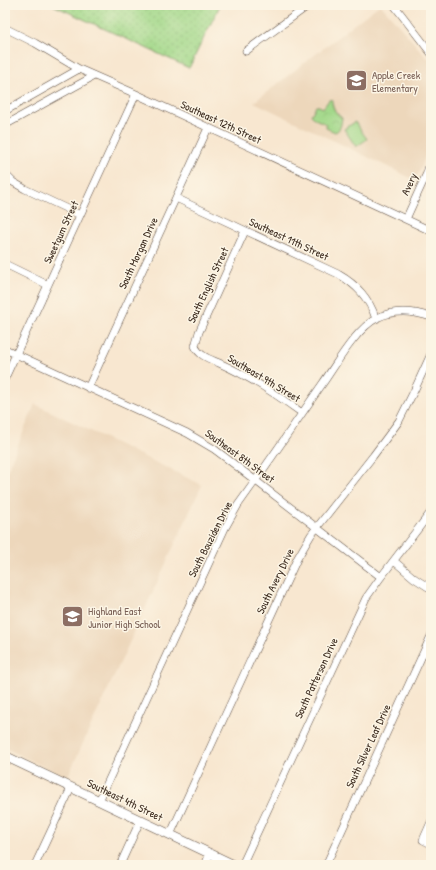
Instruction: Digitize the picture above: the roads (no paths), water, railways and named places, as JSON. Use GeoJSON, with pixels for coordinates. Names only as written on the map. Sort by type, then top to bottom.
{"type":"FeatureCollection","features":[{"type":"Feature","properties":{"kind":"main road","name":"Southeast 4th Street"},"geometry":{"type":"LineString","coordinates":[[5,756],[234,865]]}},
{"type":"Feature","properties":{"kind":"street"},"geometry":{"type":"LineString","coordinates":[[246,51],[309,5]]}},
{"type":"Feature","properties":{"kind":"street"},"geometry":{"type":"LineString","coordinates":[[394,5],[431,53]]}},
{"type":"Feature","properties":{"kind":"street","name":"Southeast 12th Street"},"geometry":{"type":"LineString","coordinates":[[5,28],[40,45],[79,69],[431,231]]}},
{"type":"Feature","properties":{"kind":"street"},"geometry":{"type":"LineString","coordinates":[[5,111],[79,69]]}},
{"type":"Feature","properties":{"kind":"street"},"geometry":{"type":"LineString","coordinates":[[5,125],[94,76]]}},
{"type":"Feature","properties":{"kind":"street","name":"Sweetgum Street"},"geometry":{"type":"LineString","coordinates":[[5,378],[136,94]]}},
{"type":"Feature","properties":{"kind":"street","name":"South Morgan Drive"},"geometry":{"type":"LineString","coordinates":[[88,388],[208,128]]}},
{"type":"Feature","properties":{"kind":"street","name":"Avery"},"geometry":{"type":"LineString","coordinates":[[406,219],[425,178],[431,158]]}},
{"type":"Feature","properties":{"kind":"street"},"geometry":{"type":"LineString","coordinates":[[5,174],[13,182],[25,189],[80,215]]}},
{"type":"Feature","properties":{"kind":"street","name":"Southeast 11th Street"},"geometry":{"type":"LineString","coordinates":[[176,198],[331,270],[348,280],[364,296],[374,312],[376,319]]}},
{"type":"Feature","properties":{"kind":"street","name":"South English Street"},"geometry":{"type":"LineString","coordinates":[[196,348],[195,342],[199,332],[245,231]]}},
{"type":"Feature","properties":{"kind":"street"},"geometry":{"type":"LineString","coordinates":[[5,264],[48,285]]}},
{"type":"Feature","properties":{"kind":"street","name":"South Bouziden Drive"},"geometry":{"type":"LineString","coordinates":[[99,801],[225,528],[238,505],[356,335],[368,324],[383,316],[409,311],[431,316]]}},
{"type":"Feature","properties":{"kind":"street","name":"Southeast 9th Street"},"geometry":{"type":"LineString","coordinates":[[196,348],[197,351],[203,356],[236,371],[270,391],[302,413]]}},
{"type":"Feature","properties":{"kind":"street","name":"Southeast 8th Street"},"geometry":{"type":"LineString","coordinates":[[5,349],[187,433],[214,449],[381,577]]}},
{"type":"Feature","properties":{"kind":"street","name":"South Avery Drive"},"geometry":{"type":"LineString","coordinates":[[170,835],[297,559],[311,536],[399,421],[431,354]]}},
{"type":"Feature","properties":{"kind":"street","name":"South Patterson Drive"},"geometry":{"type":"LineString","coordinates":[[242,865],[366,598],[431,512]]}},
{"type":"Feature","properties":{"kind":"street"},"geometry":{"type":"LineString","coordinates":[[394,561],[414,578],[431,588]]}},
{"type":"Feature","properties":{"kind":"street","name":"South Silver Leaf Drive"},"geometry":{"type":"LineString","coordinates":[[326,865],[431,636]]}},
{"type":"Feature","properties":{"kind":"street"},"geometry":{"type":"LineString","coordinates":[[35,865],[71,788]]}},
{"type":"Feature","properties":{"kind":"street"},"geometry":{"type":"LineString","coordinates":[[120,865],[140,820]]}},
{"type":"Feature","properties":{"kind":"street"},"geometry":{"type":"LineString","coordinates":[[431,822],[423,840],[431,844]]}},
{"type":"Feature","properties":{"kind":"street"},"geometry":{"type":"LineString","coordinates":[[204,865],[210,854]]}},
{"type":"Feature","properties":{"kind":"place","name":"Apple Creek Elementary"},"geometry":{"type":"Point","coordinates":[356,81]}},
{"type":"Feature","properties":{"kind":"place","name":"Highland East Junior High School"},"geometry":{"type":"Point","coordinates":[73,617]}}]}
